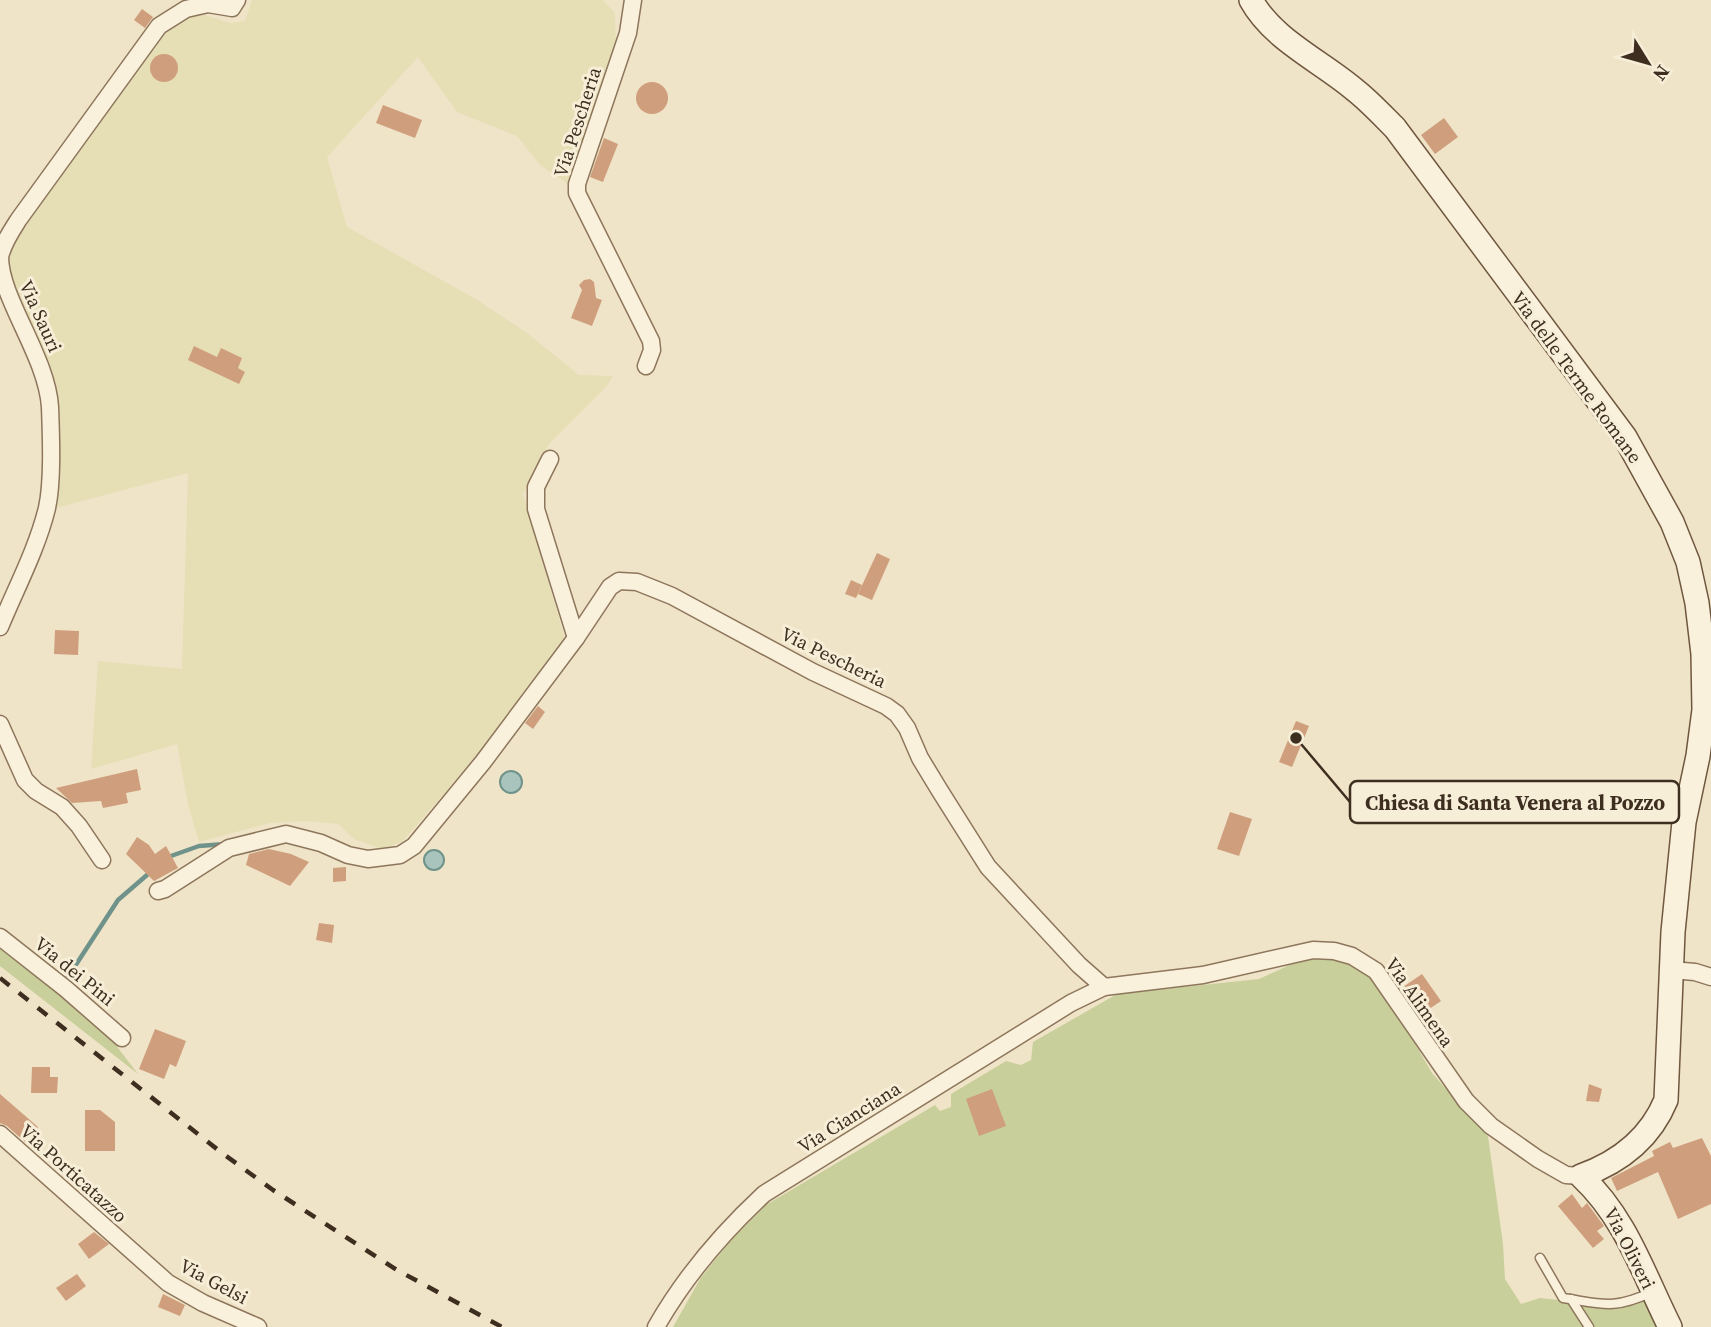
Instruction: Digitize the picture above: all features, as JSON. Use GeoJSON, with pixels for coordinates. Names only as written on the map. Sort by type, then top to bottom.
{"type":"FeatureCollection","features":[{"type":"Feature","properties":{"kind":"street","name":"Via Sauri"},"geometry":{"type":"LineString","coordinates":[[0,627],[41,526],[50,488],[48,387],[7,295],[0,272],[4,245],[19,219],[159,26],[186,9],[208,4],[232,8],[237,0]]}},
{"type":"Feature","properties":{"kind":"street","name":"Via Pescheria"},"geometry":{"type":"LineString","coordinates":[[633,0],[628,33],[577,184],[577,193],[651,341],[652,350],[646,366]]}},
{"type":"Feature","properties":{"kind":"street","name":"Via delle Terme Romane"},"geometry":{"type":"LineString","coordinates":[[1251,0],[1263,18],[1282,36],[1355,89],[1395,128],[1625,438],[1672,522],[1688,562],[1697,603],[1703,654],[1703,710],[1698,756],[1684,822],[1671,971],[1666,1100],[1658,1118],[1645,1136],[1620,1158],[1581,1176]]}},
{"type":"Feature","properties":{"kind":"street"},"geometry":{"type":"LineString","coordinates":[[550,459],[536,487],[536,509],[576,638]]}},
{"type":"Feature","properties":{"kind":"street","name":"Via Pescheria"},"geometry":{"type":"LineString","coordinates":[[158,891],[229,848],[286,834],[368,859],[400,855],[414,846],[483,762],[576,638],[610,587],[619,581],[637,582],[672,596],[813,672],[898,714],[920,758],[988,867],[1079,965],[1104,987]]}},
{"type":"Feature","properties":{"kind":"street"},"geometry":{"type":"LineString","coordinates":[[0,723],[25,780],[36,791],[62,807],[102,860]]}},
{"type":"Feature","properties":{"kind":"street","name":"Via dei Pini"},"geometry":{"type":"LineString","coordinates":[[0,937],[122,1038]]}},
{"type":"Feature","properties":{"kind":"street","name":"Via Alimena"},"geometry":{"type":"LineString","coordinates":[[1104,987],[1203,975],[1313,950],[1334,951],[1352,956],[1376,971],[1466,1101],[1491,1126],[1566,1175],[1581,1176]]}},
{"type":"Feature","properties":{"kind":"street"},"geometry":{"type":"LineString","coordinates":[[1671,971],[1695,972],[1711,977]]}},
{"type":"Feature","properties":{"kind":"street","name":"Via Cianciana"},"geometry":{"type":"LineString","coordinates":[[656,1327],[671,1300],[702,1259],[733,1223],[764,1194],[1071,1003],[1104,987]]}},
{"type":"Feature","properties":{"kind":"street","name":"Via Porticatazzo"},"geometry":{"type":"LineString","coordinates":[[0,1134],[121,1242]]}},
{"type":"Feature","properties":{"kind":"street","name":"Via Oliveri"},"geometry":{"type":"LineString","coordinates":[[1581,1176],[1601,1194],[1628,1236],[1670,1327]]}},
{"type":"Feature","properties":{"kind":"street","name":"Via Gelsi"},"geometry":{"type":"LineString","coordinates":[[121,1242],[168,1283],[203,1303],[258,1327]]}},
{"type":"Feature","properties":{"kind":"lane"},"geometry":{"type":"LineString","coordinates":[[1541,1258],[1563,1298],[1612,1306],[1652,1292]]}},
{"type":"Feature","properties":{"kind":"lane"},"geometry":{"type":"LineString","coordinates":[[1571,1299],[1589,1327]]}},
{"type":"Feature","properties":{"kind":"shaded area"},"geometry":{"type":"Polygon","coordinates":[[[252,0],[603,0],[615,13],[616,50],[571,186],[540,165],[517,136],[457,112],[418,57],[327,157],[347,227],[476,299],[527,333],[579,375],[613,376],[607,386],[549,444],[523,494],[565,639],[474,759],[402,842],[382,849],[354,839],[339,824],[306,821],[270,823],[199,842],[188,804],[177,744],[91,769],[98,661],[182,669],[188,473],[52,509],[57,406],[9,273],[7,258],[29,219],[163,33],[198,13],[230,23],[245,21],[252,0]]]}},
{"type":"Feature","properties":{"kind":"green space"},"geometry":{"type":"Polygon","coordinates":[[[0,944],[110,1032],[118,1048],[138,1074],[0,966],[0,944]]]}},
{"type":"Feature","properties":{"kind":"green space"},"geometry":{"type":"Polygon","coordinates":[[[1325,957],[1341,959],[1368,974],[1396,1011],[1432,1073],[1488,1136],[1503,1244],[1505,1279],[1521,1304],[1540,1298],[1622,1307],[1645,1298],[1661,1327],[673,1327],[700,1279],[729,1242],[764,1206],[935,1105],[940,1111],[951,1107],[951,1094],[1006,1061],[1021,1065],[1031,1060],[1033,1042],[1117,994],[1259,979],[1294,963],[1325,957]]]}},
{"type":"Feature","properties":{"kind":"water"},"geometry":{"type":"Polygon","coordinates":[[[511,771],[519,774],[522,782],[519,790],[511,793],[503,790],[500,782],[503,774],[511,771]]]}},
{"type":"Feature","properties":{"kind":"water"},"geometry":{"type":"Polygon","coordinates":[[[434,850],[441,853],[444,860],[441,867],[434,870],[427,867],[424,860],[427,853],[434,850]]]}},
{"type":"Feature","properties":{"kind":"building"},"geometry":{"type":"Polygon","coordinates":[[[142,9],[153,17],[145,28],[134,20],[142,9]]]}},
{"type":"Feature","properties":{"kind":"building"},"geometry":{"type":"Polygon","coordinates":[[[164,54],[174,58],[178,68],[174,78],[164,82],[154,78],[150,68],[154,58],[164,54]]]}},
{"type":"Feature","properties":{"kind":"building"},"geometry":{"type":"Polygon","coordinates":[[[652,82],[663,87],[668,98],[663,109],[652,114],[641,109],[636,98],[641,87],[652,82]]]}},
{"type":"Feature","properties":{"kind":"building"},"geometry":{"type":"Polygon","coordinates":[[[383,105],[422,120],[415,138],[376,123],[383,105]]]}},
{"type":"Feature","properties":{"kind":"building"},"geometry":{"type":"Polygon","coordinates":[[[1444,118],[1458,137],[1435,154],[1421,135],[1444,118]]]}},
{"type":"Feature","properties":{"kind":"building"},"geometry":{"type":"Polygon","coordinates":[[[604,138],[618,144],[603,182],[590,177],[604,138]]]}},
{"type":"Feature","properties":{"kind":"building"},"geometry":{"type":"Polygon","coordinates":[[[590,279],[594,282],[596,298],[602,300],[592,326],[571,318],[582,290],[579,285],[590,279]]]}},
{"type":"Feature","properties":{"kind":"building"},"geometry":{"type":"Polygon","coordinates":[[[194,346],[217,357],[221,348],[242,358],[238,368],[245,372],[239,384],[188,360],[194,346]]]}},
{"type":"Feature","properties":{"kind":"building"},"geometry":{"type":"Polygon","coordinates":[[[877,553],[890,559],[872,600],[858,594],[877,553]]]}},
{"type":"Feature","properties":{"kind":"building"},"geometry":{"type":"Polygon","coordinates":[[[851,580],[862,585],[856,598],[845,594],[851,580]]]}},
{"type":"Feature","properties":{"kind":"building"},"geometry":{"type":"Polygon","coordinates":[[[55,630],[79,631],[78,655],[54,654],[55,630]]]}},
{"type":"Feature","properties":{"kind":"building"},"geometry":{"type":"Polygon","coordinates":[[[538,706],[545,712],[533,729],[525,723],[538,706]]]}},
{"type":"Feature","properties":{"kind":"building"},"geometry":{"type":"Polygon","coordinates":[[[1296,721],[1309,726],[1292,767],[1279,762],[1296,721]]]}},
{"type":"Feature","properties":{"kind":"building"},"geometry":{"type":"Polygon","coordinates":[[[137,769],[141,790],[126,793],[128,803],[103,808],[101,801],[72,803],[56,788],[137,769]]]}},
{"type":"Feature","properties":{"kind":"building"},"geometry":{"type":"Polygon","coordinates":[[[1230,812],[1252,819],[1239,856],[1217,849],[1230,812]]]}},
{"type":"Feature","properties":{"kind":"building"},"geometry":{"type":"Polygon","coordinates":[[[137,837],[149,845],[155,854],[166,846],[178,868],[154,881],[126,854],[137,837]]]}},
{"type":"Feature","properties":{"kind":"building"},"geometry":{"type":"Polygon","coordinates":[[[269,849],[309,862],[290,886],[246,865],[249,854],[269,849]]]}},
{"type":"Feature","properties":{"kind":"building"},"geometry":{"type":"Polygon","coordinates":[[[346,867],[346,881],[333,882],[333,868],[346,867]]]}},
{"type":"Feature","properties":{"kind":"building"},"geometry":{"type":"Polygon","coordinates":[[[319,923],[334,925],[332,943],[316,940],[319,923]]]}},
{"type":"Feature","properties":{"kind":"building"},"geometry":{"type":"Polygon","coordinates":[[[1422,974],[1441,1001],[1422,1014],[1403,987],[1422,974]]]}},
{"type":"Feature","properties":{"kind":"building"},"geometry":{"type":"Polygon","coordinates":[[[155,1029],[186,1041],[176,1067],[170,1064],[164,1079],[139,1069],[155,1029]]]}},
{"type":"Feature","properties":{"kind":"building"},"geometry":{"type":"Polygon","coordinates":[[[32,1067],[50,1067],[50,1077],[58,1077],[57,1093],[31,1093],[32,1067]]]}},
{"type":"Feature","properties":{"kind":"building"},"geometry":{"type":"Polygon","coordinates":[[[1589,1084],[1602,1089],[1599,1102],[1586,1101],[1589,1084]]]}},
{"type":"Feature","properties":{"kind":"building"},"geometry":{"type":"Polygon","coordinates":[[[992,1089],[1006,1126],[979,1136],[966,1099],[992,1089]]]}},
{"type":"Feature","properties":{"kind":"building"},"geometry":{"type":"Polygon","coordinates":[[[0,1094],[38,1127],[25,1142],[0,1123],[0,1094]]]}},
{"type":"Feature","properties":{"kind":"building"},"geometry":{"type":"Polygon","coordinates":[[[85,1110],[100,1110],[115,1122],[115,1151],[85,1151],[85,1110]]]}},
{"type":"Feature","properties":{"kind":"building"},"geometry":{"type":"Polygon","coordinates":[[[1702,1138],[1711,1156],[1711,1204],[1678,1219],[1658,1172],[1617,1191],[1611,1178],[1654,1156],[1652,1151],[1670,1142],[1673,1148],[1702,1138]]]}},
{"type":"Feature","properties":{"kind":"building"},"geometry":{"type":"Polygon","coordinates":[[[1572,1194],[1582,1208],[1587,1203],[1604,1226],[1597,1231],[1604,1239],[1593,1248],[1558,1206],[1572,1194]]]}},
{"type":"Feature","properties":{"kind":"building"},"geometry":{"type":"Polygon","coordinates":[[[94,1232],[109,1244],[89,1259],[78,1244],[94,1232]]]}},
{"type":"Feature","properties":{"kind":"building"},"geometry":{"type":"Polygon","coordinates":[[[77,1274],[86,1286],[66,1301],[56,1288],[77,1274]]]}},
{"type":"Feature","properties":{"kind":"building"},"geometry":{"type":"Polygon","coordinates":[[[163,1294],[185,1305],[180,1316],[158,1307],[163,1294]]]}},
{"type":"Feature","properties":{"kind":"waterway"},"geometry":{"type":"LineString","coordinates":[[171,856],[199,846],[225,844]]}},
{"type":"Feature","properties":{"kind":"waterway"},"geometry":{"type":"LineString","coordinates":[[66,980],[118,900],[147,875]]}},
{"type":"Feature","properties":{"kind":"railway"},"geometry":{"type":"LineString","coordinates":[[0,978],[273,1190],[397,1270],[502,1327]]}},
{"type":"Feature","properties":{"kind":"place","name":"Chiesa di Santa Venera al Pozzo"},"geometry":{"type":"Point","coordinates":[1296,738]}}]}
